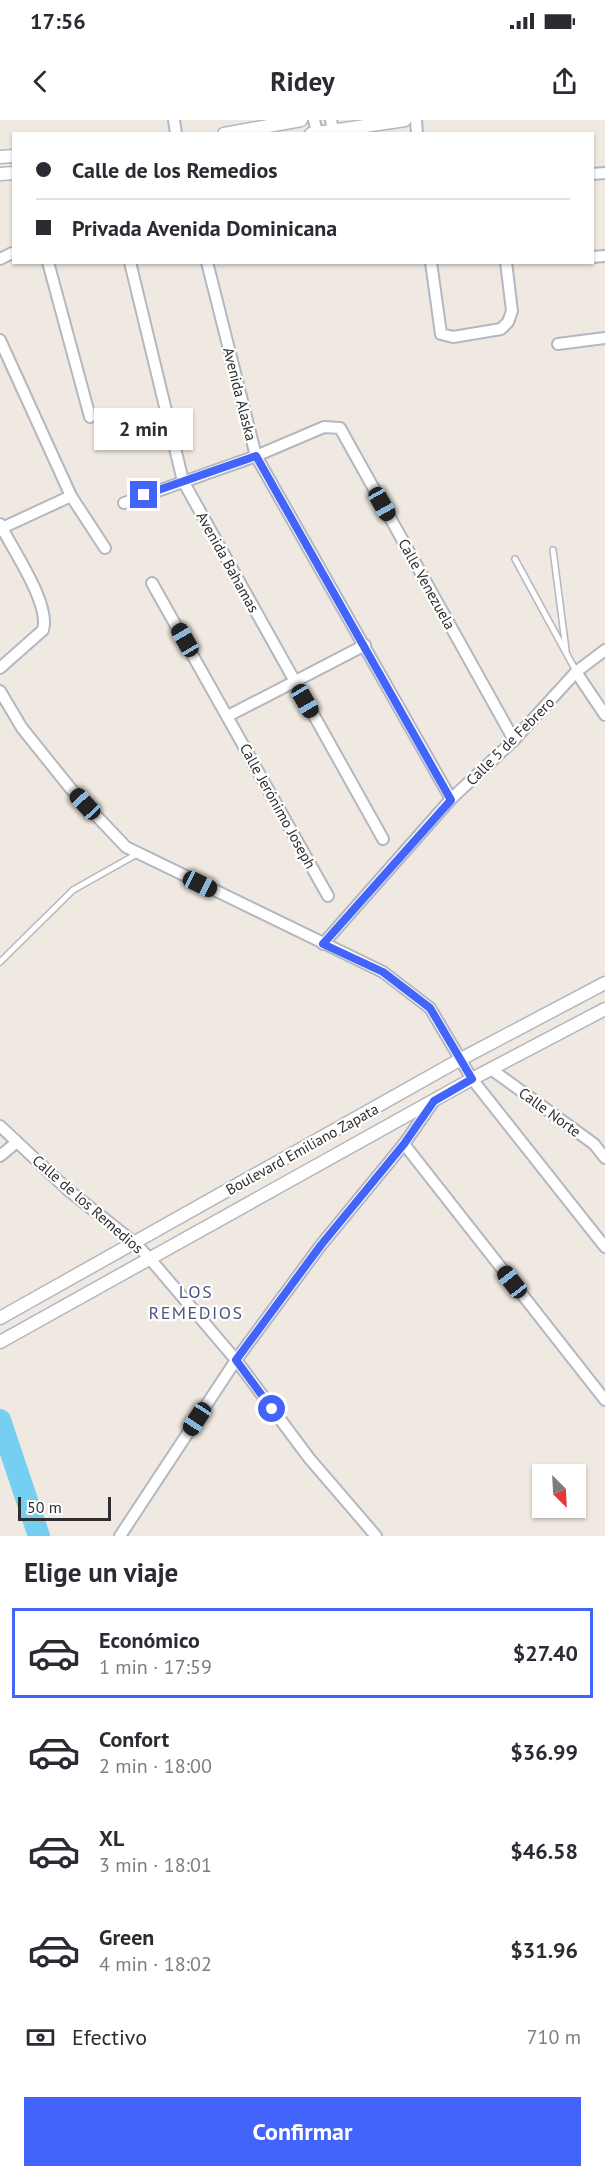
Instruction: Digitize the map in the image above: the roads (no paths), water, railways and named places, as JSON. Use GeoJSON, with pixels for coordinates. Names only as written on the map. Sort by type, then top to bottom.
{"type":"FeatureCollection","features":[{"type":"Feature","properties":{"kind":"street"},"geometry":{"type":"LineString","coordinates":[[235,132],[301,120]]}},
{"type":"Feature","properties":{"kind":"street"},"geometry":{"type":"LineString","coordinates":[[314,129],[332,125],[405,120]]}},
{"type":"Feature","properties":{"kind":"street"},"geometry":{"type":"LineString","coordinates":[[0,259],[12,253]]}},
{"type":"Feature","properties":{"kind":"street"},"geometry":{"type":"LineString","coordinates":[[49,264],[90,417]]}},
{"type":"Feature","properties":{"kind":"street","name":"Avenida Bahamas"},"geometry":{"type":"LineString","coordinates":[[130,264],[183,481],[383,839]]}},
{"type":"Feature","properties":{"kind":"street","name":"Avenida Alaska"},"geometry":{"type":"LineString","coordinates":[[208,264],[256,456],[451,800]]}},
{"type":"Feature","properties":{"kind":"street"},"geometry":{"type":"LineString","coordinates":[[431,264],[441,334],[453,337],[501,329],[508,322],[512,311],[506,264]]}},
{"type":"Feature","properties":{"kind":"street"},"geometry":{"type":"LineString","coordinates":[[558,344],[605,338]]}},
{"type":"Feature","properties":{"kind":"street"},"geometry":{"type":"LineString","coordinates":[[0,340],[71,496],[105,548]]}},
{"type":"Feature","properties":{"kind":"street","name":"Calle Venezuela"},"geometry":{"type":"LineString","coordinates":[[256,456],[324,427],[340,428],[514,740]]}},
{"type":"Feature","properties":{"kind":"street"},"geometry":{"type":"LineString","coordinates":[[124,503],[256,456]]}},
{"type":"Feature","properties":{"kind":"street"},"geometry":{"type":"LineString","coordinates":[[0,668],[43,630],[46,621],[39,600],[1,526],[71,496]]}},
{"type":"Feature","properties":{"kind":"street","name":"Calle Jerónimo Joseph"},"geometry":{"type":"LineString","coordinates":[[152,583],[328,896]]}},
{"type":"Feature","properties":{"kind":"street"},"geometry":{"type":"LineString","coordinates":[[228,716],[365,645]]}},
{"type":"Feature","properties":{"kind":"street","name":"Calle 5 de Febrero"},"geometry":{"type":"LineString","coordinates":[[323,944],[451,800],[514,740],[576,672],[605,650]]}},
{"type":"Feature","properties":{"kind":"street"},"geometry":{"type":"LineString","coordinates":[[576,672],[605,715]]}},
{"type":"Feature","properties":{"kind":"street"},"geometry":{"type":"LineString","coordinates":[[0,691],[22,728],[71,789],[126,847],[383,972],[430,1008],[472,1079],[605,1247]]}},
{"type":"Feature","properties":{"kind":"street","name":"Boulevard Emiliano Zapata"},"geometry":{"type":"LineString","coordinates":[[0,1318],[461,1059],[605,983]]}},
{"type":"Feature","properties":{"kind":"street","name":"Boulevard Emiliano Zapata"},"geometry":{"type":"LineString","coordinates":[[0,1342],[151,1260],[472,1079],[605,1009]]}},
{"type":"Feature","properties":{"kind":"street","name":"Calle Norte"},"geometry":{"type":"LineString","coordinates":[[491,1069],[594,1144],[605,1158]]}},
{"type":"Feature","properties":{"kind":"street","name":"Boulevard Emiliano Zapata"},"geometry":{"type":"LineString","coordinates":[[120,1536],[236,1360],[321,1245],[404,1144],[434,1101]]}},
{"type":"Feature","properties":{"kind":"street","name":"Calle de los Remedios"},"geometry":{"type":"LineString","coordinates":[[0,1126],[68,1190],[135,1243],[151,1260],[236,1360],[309,1458],[376,1536]]}},
{"type":"Feature","properties":{"kind":"street"},"geometry":{"type":"LineString","coordinates":[[0,1156],[17,1142]]}},
{"type":"Feature","properties":{"kind":"street"},"geometry":{"type":"LineString","coordinates":[[404,1144],[605,1400]]}},
{"type":"Feature","properties":{"kind":"lane"},"geometry":{"type":"LineString","coordinates":[[553,550],[566,653]]}},
{"type":"Feature","properties":{"kind":"lane"},"geometry":{"type":"LineString","coordinates":[[514,559],[576,672]]}},
{"type":"Feature","properties":{"kind":"lane"},"geometry":{"type":"LineString","coordinates":[[0,962],[74,890],[139,854]]}},
{"type":"Feature","properties":{"kind":"waterway"},"geometry":{"type":"LineString","coordinates":[[0,1420],[39,1536]]}},
{"type":"Feature","properties":{"kind":"district","name":"LOS REMEDIOS"},"geometry":{"type":"Point","coordinates":[196,1301]}}]}
